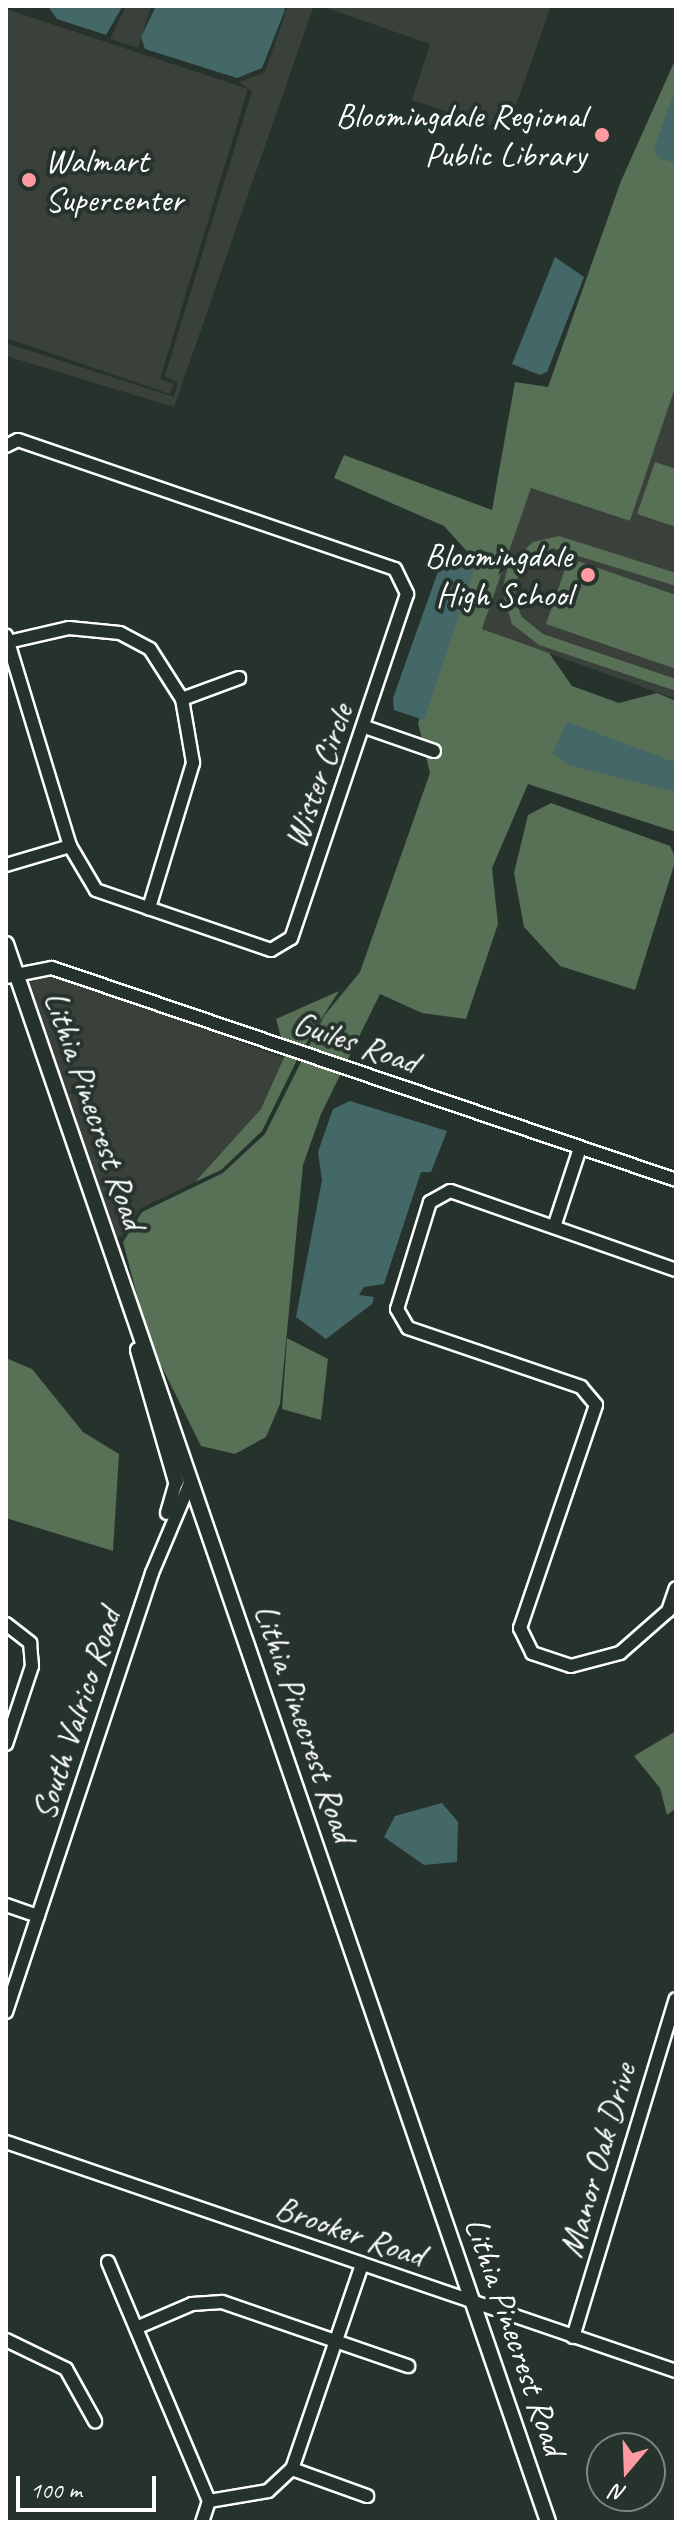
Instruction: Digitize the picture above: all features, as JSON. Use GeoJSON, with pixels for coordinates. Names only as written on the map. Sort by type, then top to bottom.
{"type":"FeatureCollection","features":[{"type":"Feature","properties":{"kind":"main road","name":"Lithia Pinecrest Road"},"geometry":{"type":"LineString","coordinates":[[6,944],[11,975],[138,1330],[183,1482],[548,2522]]}},
{"type":"Feature","properties":{"kind":"street","name":"Wister Circle"},"geometry":{"type":"LineString","coordinates":[[6,446],[18,440],[395,569],[407,594],[365,727],[291,938],[271,950],[96,890],[70,846],[7,639]]}},
{"type":"Feature","properties":{"kind":"street"},"geometry":{"type":"LineString","coordinates":[[7,639],[69,628],[120,633],[150,649],[182,699],[190,785],[149,908]]}},
{"type":"Feature","properties":{"kind":"street"},"geometry":{"type":"LineString","coordinates":[[182,699],[239,678]]}},
{"type":"Feature","properties":{"kind":"street"},"geometry":{"type":"LineString","coordinates":[[365,727],[434,751]]}},
{"type":"Feature","properties":{"kind":"street"},"geometry":{"type":"LineString","coordinates":[[6,865],[70,846]]}},
{"type":"Feature","properties":{"kind":"street","name":"Guiles Road"},"geometry":{"type":"LineString","coordinates":[[11,975],[52,968],[676,1180]]}},
{"type":"Feature","properties":{"kind":"street"},"geometry":{"type":"LineString","coordinates":[[555,1224],[580,1148]]}},
{"type":"Feature","properties":{"kind":"street"},"geometry":{"type":"LineString","coordinates":[[676,1270],[555,1224],[450,1191],[430,1202],[397,1309],[408,1328],[581,1387],[596,1405],[520,1628],[532,1653],[571,1666],[620,1653],[668,1611],[676,1588]]}},
{"type":"Feature","properties":{"kind":"street","name":"South Valrico Road"},"geometry":{"type":"LineString","coordinates":[[6,2012],[183,1482]]}},
{"type":"Feature","properties":{"kind":"street"},"geometry":{"type":"LineString","coordinates":[[6,1624],[30,1643],[32,1666],[6,1744]]}},
{"type":"Feature","properties":{"kind":"street"},"geometry":{"type":"LineString","coordinates":[[6,1905],[38,1916]]}},
{"type":"Feature","properties":{"kind":"street","name":"Manor Oak Drive"},"geometry":{"type":"LineString","coordinates":[[573,2337],[676,1999]]}},
{"type":"Feature","properties":{"kind":"street","name":"Brooker Road"},"geometry":{"type":"LineString","coordinates":[[6,2142],[676,2371]]}},
{"type":"Feature","properties":{"kind":"street"},"geometry":{"type":"LineString","coordinates":[[108,2262],[209,2501],[202,2522]]}},
{"type":"Feature","properties":{"kind":"street"},"geometry":{"type":"LineString","coordinates":[[209,2501],[268,2491],[292,2469],[362,2264]]}},
{"type":"Feature","properties":{"kind":"street"},"geometry":{"type":"LineString","coordinates":[[136,2328],[192,2304],[222,2302],[408,2366]]}},
{"type":"Feature","properties":{"kind":"street"},"geometry":{"type":"LineString","coordinates":[[6,2340],[66,2369],[95,2421]]}},
{"type":"Feature","properties":{"kind":"street"},"geometry":{"type":"LineString","coordinates":[[292,2469],[367,2496]]}},
{"type":"Feature","properties":{"kind":"shaded area"},"geometry":{"type":"Polygon","coordinates":[[[126,6],[151,6],[138,48],[110,39],[126,6]]]}},
{"type":"Feature","properties":{"kind":"shaded area"},"geometry":{"type":"Polygon","coordinates":[[[288,6],[313,8],[174,407],[6,356],[6,343],[174,397],[178,383],[165,376],[252,91],[239,82],[265,72],[288,6]]]}},
{"type":"Feature","properties":{"kind":"shaded area"},"geometry":{"type":"Polygon","coordinates":[[[321,6],[551,6],[507,131],[412,100],[430,44],[321,6]]]}},
{"type":"Feature","properties":{"kind":"shaded area"},"geometry":{"type":"Polygon","coordinates":[[[6,9],[248,89],[160,379],[174,384],[170,394],[6,338],[6,9]]]}},
{"type":"Feature","properties":{"kind":"shaded area","name":"Bloomingdale High School"},"geometry":{"type":"Polygon","coordinates":[[[676,385],[676,699],[482,629],[531,487],[630,521],[676,385]]]}},
{"type":"Feature","properties":{"kind":"shaded area"},"geometry":{"type":"Polygon","coordinates":[[[51,973],[287,1059],[261,1109],[195,1182],[141,1208],[121,1237],[111,1237],[23,977],[51,973]]]}},
{"type":"Feature","properties":{"kind":"green space"},"geometry":{"type":"Polygon","coordinates":[[[676,58],[676,385],[630,521],[531,488],[482,629],[549,653],[572,686],[619,703],[657,693],[676,701],[676,832],[528,784],[492,868],[498,924],[466,1019],[422,1013],[380,994],[321,1114],[303,1165],[280,1404],[266,1437],[235,1454],[201,1446],[149,1341],[123,1242],[142,1212],[223,1173],[265,1134],[324,1016],[360,972],[430,773],[418,723],[474,559],[444,526],[334,478],[344,455],[492,510],[515,382],[548,387],[621,181],[676,58]]]}},
{"type":"Feature","properties":{"kind":"green space"},"geometry":{"type":"Polygon","coordinates":[[[655,462],[676,469],[676,527],[637,514],[655,462]]]}},
{"type":"Feature","properties":{"kind":"green space"},"geometry":{"type":"Polygon","coordinates":[[[559,536],[676,573],[676,586],[552,548],[519,571],[514,598],[522,617],[543,634],[676,679],[676,691],[539,645],[512,624],[502,591],[508,565],[533,542],[559,536]]]}},
{"type":"Feature","properties":{"kind":"green space"},"geometry":{"type":"Polygon","coordinates":[[[569,558],[676,595],[676,669],[546,624],[569,558]]]}},
{"type":"Feature","properties":{"kind":"green space"},"geometry":{"type":"Polygon","coordinates":[[[551,803],[670,846],[676,859],[635,990],[560,966],[524,927],[514,873],[528,815],[551,803]]]}},
{"type":"Feature","properties":{"kind":"green space"},"geometry":{"type":"Polygon","coordinates":[[[339,991],[303,1048],[282,1041],[276,1019],[339,991]]]}},
{"type":"Feature","properties":{"kind":"green space"},"geometry":{"type":"Polygon","coordinates":[[[286,1053],[298,1058],[262,1131],[221,1170],[195,1182],[261,1109],[286,1053]]]}},
{"type":"Feature","properties":{"kind":"green space"},"geometry":{"type":"Polygon","coordinates":[[[287,1338],[328,1359],[321,1420],[282,1409],[287,1338]]]}},
{"type":"Feature","properties":{"kind":"green space"},"geometry":{"type":"Polygon","coordinates":[[[6,1358],[32,1369],[83,1432],[119,1454],[113,1551],[6,1518],[6,1358]]]}},
{"type":"Feature","properties":{"kind":"green space"},"geometry":{"type":"Polygon","coordinates":[[[676,1731],[676,1808],[667,1815],[660,1788],[634,1756],[676,1731]]]}},
{"type":"Feature","properties":{"kind":"water"},"geometry":{"type":"Polygon","coordinates":[[[48,6],[122,7],[106,35],[57,19],[48,6]]]}},
{"type":"Feature","properties":{"kind":"water"},"geometry":{"type":"Polygon","coordinates":[[[156,6],[284,6],[285,10],[262,68],[237,78],[145,49],[141,37],[156,6]]]}},
{"type":"Feature","properties":{"kind":"water"},"geometry":{"type":"Polygon","coordinates":[[[676,87],[676,163],[658,158],[654,148],[676,87]]]}},
{"type":"Feature","properties":{"kind":"water"},"geometry":{"type":"Polygon","coordinates":[[[555,257],[584,277],[547,372],[540,375],[512,364],[555,257]]]}},
{"type":"Feature","properties":{"kind":"water"},"geometry":{"type":"Polygon","coordinates":[[[446,549],[478,558],[424,720],[394,710],[393,698],[446,549]]]}},
{"type":"Feature","properties":{"kind":"water"},"geometry":{"type":"Polygon","coordinates":[[[567,722],[674,762],[676,792],[569,765],[553,753],[567,722]]]}},
{"type":"Feature","properties":{"kind":"water"},"geometry":{"type":"Polygon","coordinates":[[[350,1101],[447,1131],[431,1172],[421,1172],[384,1284],[364,1287],[359,1295],[374,1297],[372,1304],[326,1339],[296,1317],[322,1180],[318,1152],[333,1109],[350,1101]]]}},
{"type":"Feature","properties":{"kind":"water"},"geometry":{"type":"Polygon","coordinates":[[[442,1803],[458,1822],[457,1862],[424,1865],[384,1837],[395,1816],[442,1803]]]}},
{"type":"Feature","properties":{"kind":"place","name":"Bloomingdale Regional Public Library"},"geometry":{"type":"Point","coordinates":[602,135]}},
{"type":"Feature","properties":{"kind":"place","name":"Walmart Supercenter"},"geometry":{"type":"Point","coordinates":[29,180]}},
{"type":"Feature","properties":{"kind":"place","name":"Bloomingdale High School"},"geometry":{"type":"Point","coordinates":[588,575]}}]}
